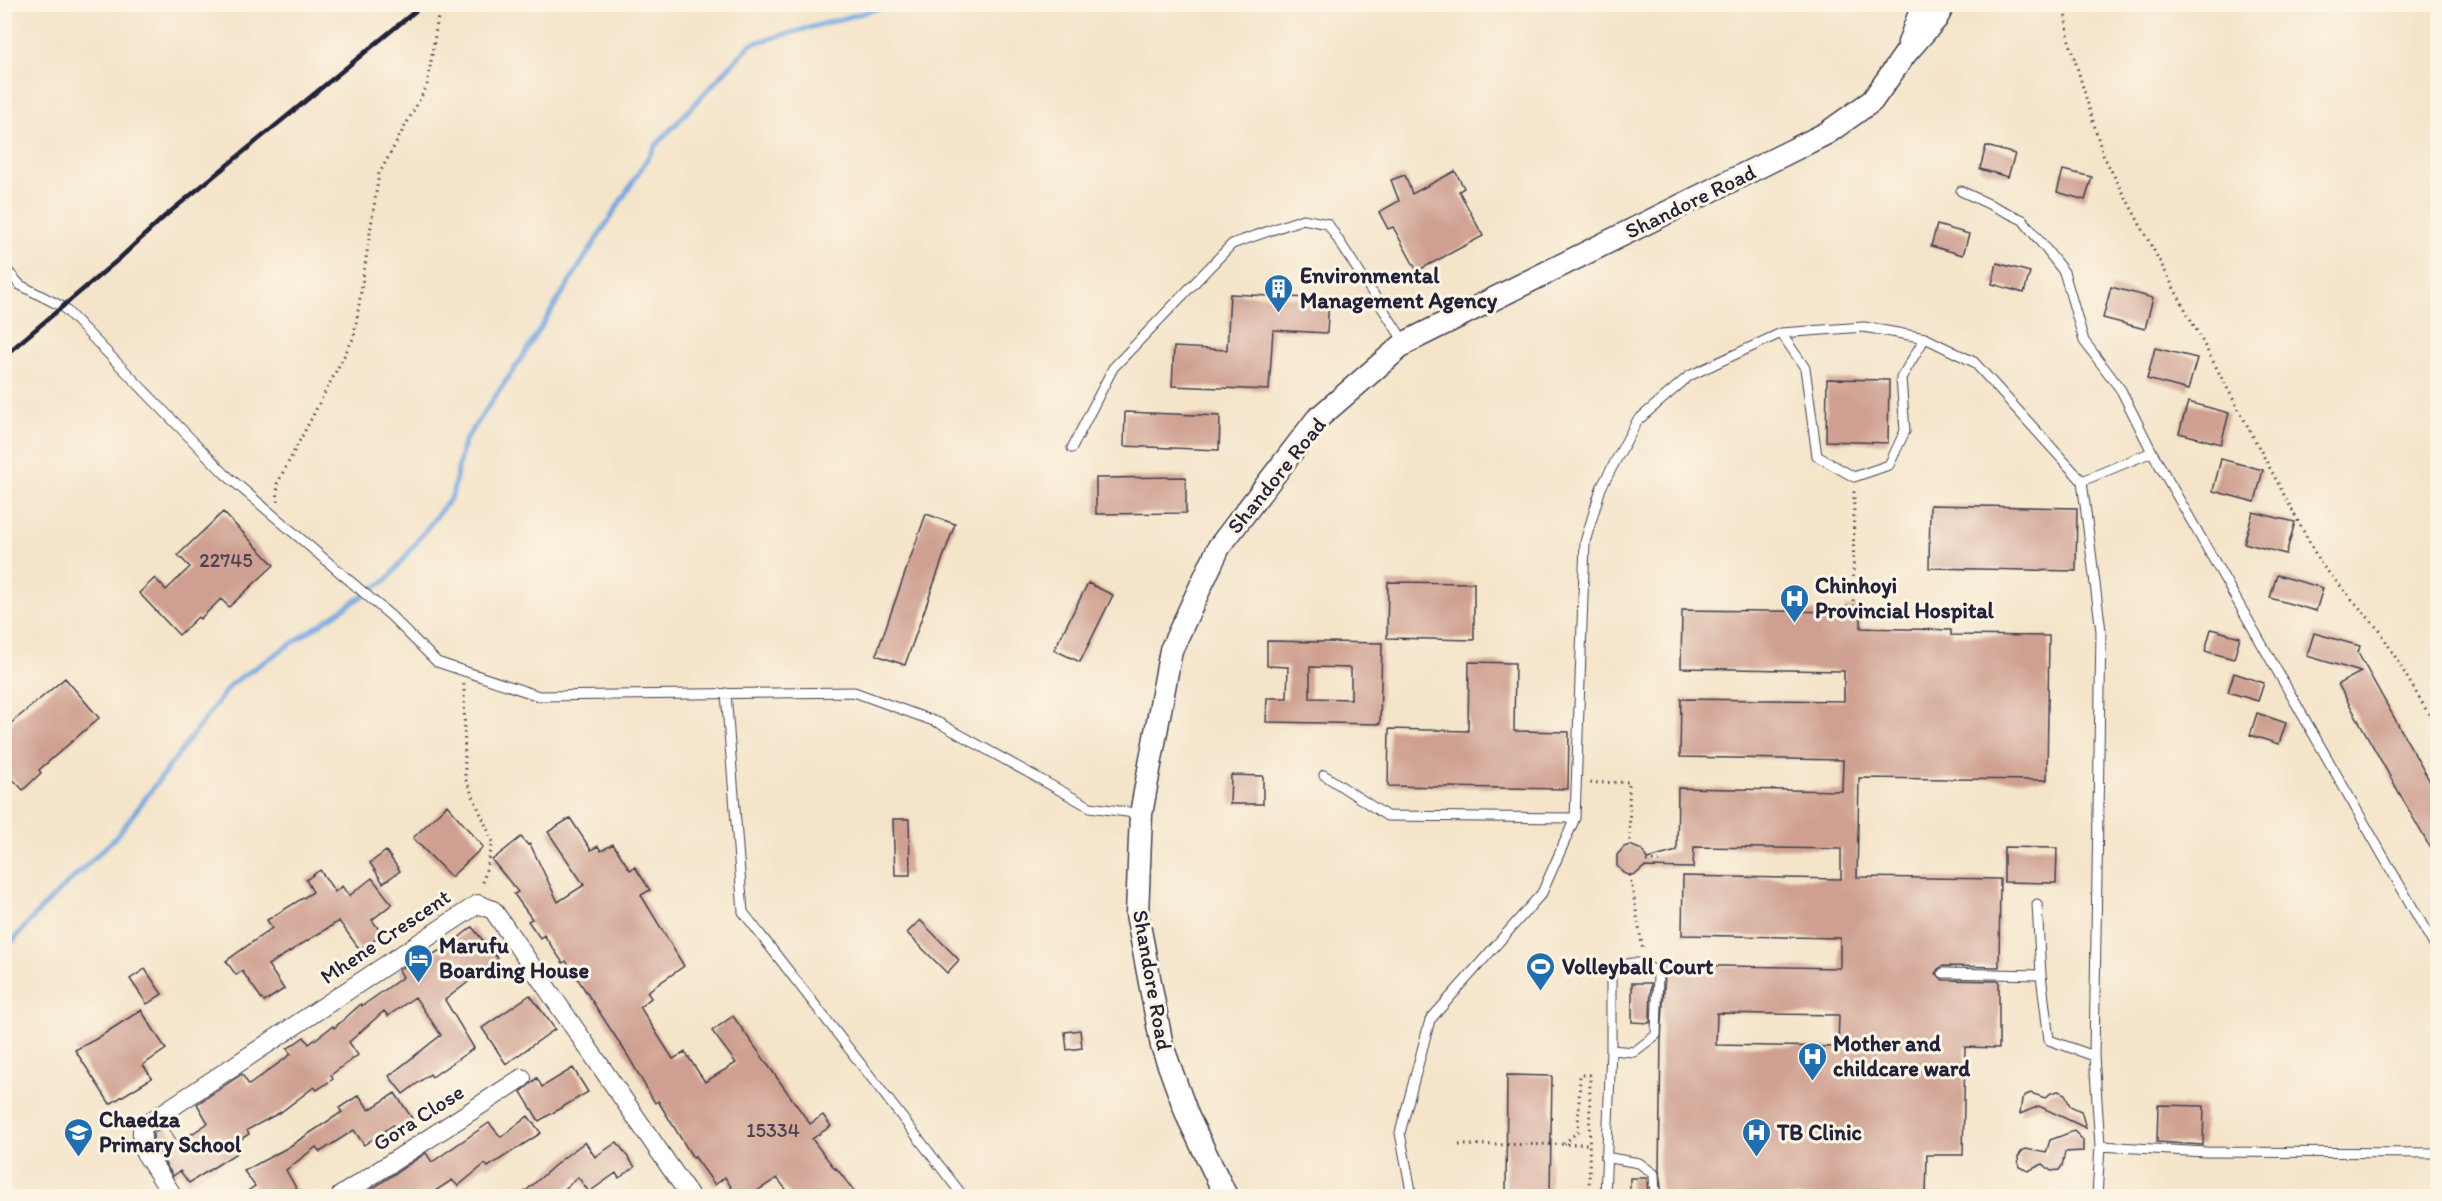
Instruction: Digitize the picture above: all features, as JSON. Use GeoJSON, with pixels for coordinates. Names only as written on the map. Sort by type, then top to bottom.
{"type":"FeatureCollection","features":[{"type":"Feature","properties":{"kind":"street"},"geometry":{"type":"LineString","coordinates":[[1906,53],[1923,4]]}},
{"type":"Feature","properties":{"kind":"street"},"geometry":{"type":"LineString","coordinates":[[1906,53],[1936,19],[1944,4]]}},
{"type":"Feature","properties":{"kind":"street","name":"Shandore Road"},"geometry":{"type":"LineString","coordinates":[[1226,1197],[1188,1117],[1162,1046],[1137,914],[1141,814],[1171,650],[1219,547],[1317,419],[1405,343],[1827,133],[1872,101],[1906,53]]}},
{"type":"Feature","properties":{"kind":"street","name":"Mhene Crescent"},"geometry":{"type":"LineString","coordinates":[[173,1197],[142,1148],[142,1126],[478,904],[493,910],[690,1197]]}},
{"type":"Feature","properties":{"kind":"street","name":"Gora Close"},"geometry":{"type":"LineString","coordinates":[[340,1197],[522,1078]]}},
{"type":"Feature","properties":{"kind":"lane"},"geometry":{"type":"LineString","coordinates":[[1961,191],[2024,220],[2064,272],[2084,341],[2121,390],[2152,452],[2438,952]]}},
{"type":"Feature","properties":{"kind":"lane"},"geometry":{"type":"LineString","coordinates":[[1072,448],[1113,368],[1232,244],[1303,219],[1328,224],[1405,343]]}},
{"type":"Feature","properties":{"kind":"lane"},"geometry":{"type":"LineString","coordinates":[[4,267],[20,285],[63,307],[225,474],[391,616],[437,662],[539,696],[854,692],[939,723],[1090,807],[1141,814]]}},
{"type":"Feature","properties":{"kind":"lane"},"geometry":{"type":"LineString","coordinates":[[1412,1197],[1400,1133],[1430,1020],[1542,893],[1575,818],[1585,542],[1601,488],[1636,422],[1689,376],[1780,333],[1864,327],[1925,338],[1974,363],[2082,480],[2101,631],[2094,1056],[2100,1146],[2097,1197]]}},
{"type":"Feature","properties":{"kind":"lane"},"geometry":{"type":"LineString","coordinates":[[1780,333],[1805,368],[1817,456],[1854,477],[1889,465],[1905,431],[1901,378],[1925,338]]}},
{"type":"Feature","properties":{"kind":"lane"},"geometry":{"type":"LineString","coordinates":[[2082,480],[2152,452]]}},
{"type":"Feature","properties":{"kind":"lane"},"geometry":{"type":"LineString","coordinates":[[726,693],[743,912],[963,1197]]}},
{"type":"Feature","properties":{"kind":"lane"},"geometry":{"type":"LineString","coordinates":[[1324,775],[1387,816],[1575,818]]}},
{"type":"Feature","properties":{"kind":"lane"},"geometry":{"type":"LineString","coordinates":[[2037,904],[2041,975],[2049,1040],[2094,1056]]}},
{"type":"Feature","properties":{"kind":"lane"},"geometry":{"type":"LineString","coordinates":[[1605,1197],[1611,1050],[1611,969],[1629,962],[1645,963],[1658,974],[1656,1035],[1634,1052],[1611,1050]]}},
{"type":"Feature","properties":{"kind":"lane"},"geometry":{"type":"LineString","coordinates":[[1943,974],[2041,975]]}},
{"type":"Feature","properties":{"kind":"lane"},"geometry":{"type":"LineString","coordinates":[[2100,1146],[2206,1152],[2438,1154]]}},
{"type":"Feature","properties":{"kind":"lane"},"geometry":{"type":"LineString","coordinates":[[1605,1157],[1639,1163],[1654,1174],[1655,1197]]}},
{"type":"Feature","properties":{"kind":"path"},"geometry":{"type":"LineString","coordinates":[[280,521],[277,484],[354,337],[379,174],[427,86],[440,4]]}},
{"type":"Feature","properties":{"kind":"path"},"geometry":{"type":"LineString","coordinates":[[2064,4],[2069,40],[2103,155],[2321,564],[2380,631],[2438,730]]}},
{"type":"Feature","properties":{"kind":"path"},"geometry":{"type":"LineString","coordinates":[[1852,607],[1854,477]]}},
{"type":"Feature","properties":{"kind":"path"},"geometry":{"type":"LineString","coordinates":[[463,670],[465,778],[494,842],[478,904]]}},
{"type":"Feature","properties":{"kind":"path"},"geometry":{"type":"LineString","coordinates":[[1576,783],[1629,782],[1630,845]]}},
{"type":"Feature","properties":{"kind":"path"},"geometry":{"type":"LineString","coordinates":[[1646,861],[1659,861]]}},
{"type":"Feature","properties":{"kind":"path"},"geometry":{"type":"LineString","coordinates":[[1630,875],[1645,963]]}},
{"type":"Feature","properties":{"kind":"path"},"geometry":{"type":"LineString","coordinates":[[1564,1144],[1578,1131],[1580,1075],[1590,1075],[1588,1197]]}},
{"type":"Feature","properties":{"kind":"path"},"geometry":{"type":"LineString","coordinates":[[1460,1145],[1589,1144]]}},
{"type":"Feature","properties":{"kind":"building"},"geometry":{"type":"Polygon","coordinates":[[[1986,146],[2015,154],[2008,177],[1980,169],[1986,146]]]}},
{"type":"Feature","properties":{"kind":"building"},"geometry":{"type":"Polygon","coordinates":[[[2063,170],[2092,177],[2085,200],[2057,192],[2063,170]]]}},
{"type":"Feature","properties":{"kind":"building"},"geometry":{"type":"Polygon","coordinates":[[[1455,171],[1464,188],[1459,191],[1483,236],[1417,271],[1393,227],[1388,229],[1379,212],[1399,201],[1391,180],[1405,175],[1412,194],[1455,171]]]}},
{"type":"Feature","properties":{"kind":"building"},"geometry":{"type":"Polygon","coordinates":[[[1937,225],[1969,234],[1963,255],[1931,246],[1937,225]]]}},
{"type":"Feature","properties":{"kind":"building"},"geometry":{"type":"Polygon","coordinates":[[[1997,263],[2030,272],[2024,293],[1992,284],[1997,263]]]}},
{"type":"Feature","properties":{"kind":"building"},"geometry":{"type":"Polygon","coordinates":[[[2111,287],[2153,298],[2145,329],[2103,318],[2111,287]]]}},
{"type":"Feature","properties":{"kind":"building"},"geometry":{"type":"Polygon","coordinates":[[[1230,294],[1329,299],[1327,333],[1273,330],[1269,390],[1172,386],[1174,347],[1227,350],[1230,294]]]}},
{"type":"Feature","properties":{"kind":"building"},"geometry":{"type":"Polygon","coordinates":[[[2155,348],[2197,358],[2188,390],[2147,379],[2155,348]]]}},
{"type":"Feature","properties":{"kind":"building"},"geometry":{"type":"Polygon","coordinates":[[[1827,379],[1889,380],[1888,443],[1826,441],[1827,379]]]}},
{"type":"Feature","properties":{"kind":"building"},"geometry":{"type":"Polygon","coordinates":[[[2188,402],[2229,413],[2221,444],[2179,433],[2188,402]]]}},
{"type":"Feature","properties":{"kind":"building"},"geometry":{"type":"Polygon","coordinates":[[[1125,412],[1220,416],[1219,450],[1124,446],[1125,412]]]}},
{"type":"Feature","properties":{"kind":"building"},"geometry":{"type":"Polygon","coordinates":[[[2221,459],[2263,470],[2255,502],[2213,491],[2221,459]]]}},
{"type":"Feature","properties":{"kind":"building"},"geometry":{"type":"Polygon","coordinates":[[[1186,477],[1186,513],[1096,514],[1096,478],[1186,477]]]}},
{"type":"Feature","properties":{"kind":"building"},"geometry":{"type":"Polygon","coordinates":[[[1930,505],[2077,508],[2076,571],[1929,568],[1930,505]]]}},
{"type":"Feature","properties":{"kind":"building"},"geometry":{"type":"Polygon","coordinates":[[[223,512],[274,565],[229,607],[221,599],[179,635],[139,593],[155,578],[166,590],[190,567],[178,555],[223,512]]]}},
{"type":"Feature","properties":{"kind":"building"},"geometry":{"type":"Polygon","coordinates":[[[2253,512],[2295,522],[2286,554],[2244,543],[2253,512]]]}},
{"type":"Feature","properties":{"kind":"building"},"geometry":{"type":"Polygon","coordinates":[[[926,514],[955,524],[905,665],[876,655],[926,514]]]}},
{"type":"Feature","properties":{"kind":"building"},"geometry":{"type":"Polygon","coordinates":[[[2277,575],[2323,588],[2316,611],[2270,598],[2277,575]]]}},
{"type":"Feature","properties":{"kind":"building"},"geometry":{"type":"Polygon","coordinates":[[[1388,582],[1474,583],[1474,640],[1387,638],[1388,582]]]}},
{"type":"Feature","properties":{"kind":"building"},"geometry":{"type":"Polygon","coordinates":[[[1088,583],[1113,595],[1080,662],[1054,650],[1088,583]]]}},
{"type":"Feature","properties":{"kind":"building"},"geometry":{"type":"Polygon","coordinates":[[[1845,607],[1861,607],[1861,628],[1951,630],[1951,635],[2049,636],[2047,780],[1859,778],[1857,877],[2000,879],[1999,967],[1943,966],[1936,973],[1943,980],[1999,981],[1999,1048],[1965,1047],[1963,1155],[1927,1155],[1926,1197],[1662,1197],[1659,1170],[1661,1039],[1665,973],[1662,965],[1840,968],[1840,938],[1682,935],[1683,876],[1841,879],[1841,849],[1694,847],[1693,868],[1644,867],[1636,874],[1630,875],[1625,874],[1617,866],[1617,855],[1624,847],[1630,845],[1642,850],[1647,859],[1677,851],[1678,788],[1842,791],[1843,760],[1680,757],[1681,699],[1844,701],[1844,671],[1681,668],[1682,610],[1845,612],[1845,607]],[[1717,1013],[1716,1045],[1838,1047],[1839,1015],[1717,1013]]]}},
{"type":"Feature","properties":{"kind":"building"},"geometry":{"type":"Polygon","coordinates":[[[2211,629],[2240,637],[2234,659],[2205,651],[2211,629]]]}},
{"type":"Feature","properties":{"kind":"building"},"geometry":{"type":"Polygon","coordinates":[[[2314,633],[2360,646],[2358,653],[2438,796],[2438,862],[2338,684],[2361,672],[2307,656],[2314,633]]]}},
{"type":"Feature","properties":{"kind":"building"},"geometry":{"type":"Polygon","coordinates":[[[1267,641],[1382,643],[1380,724],[1266,722],[1267,698],[1287,698],[1288,667],[1267,666],[1267,641]],[[1310,667],[1310,698],[1351,699],[1351,668],[1310,667]]]}},
{"type":"Feature","properties":{"kind":"building"},"geometry":{"type":"Polygon","coordinates":[[[1469,662],[1515,663],[1514,731],[1569,732],[1568,789],[1388,786],[1389,729],[1468,731],[1469,662]]]}},
{"type":"Feature","properties":{"kind":"building"},"geometry":{"type":"Polygon","coordinates":[[[2234,673],[2264,683],[2258,701],[2228,692],[2234,673]]]}},
{"type":"Feature","properties":{"kind":"building"},"geometry":{"type":"Polygon","coordinates":[[[65,678],[99,718],[39,770],[41,773],[23,790],[4,770],[4,729],[65,678]]]}},
{"type":"Feature","properties":{"kind":"building"},"geometry":{"type":"Polygon","coordinates":[[[2257,713],[2286,723],[2279,744],[2250,735],[2257,713]]]}},
{"type":"Feature","properties":{"kind":"building"},"geometry":{"type":"Polygon","coordinates":[[[1231,775],[1263,776],[1263,804],[1230,804],[1231,775]]]}},
{"type":"Feature","properties":{"kind":"building"},"geometry":{"type":"Polygon","coordinates":[[[447,805],[483,847],[451,877],[413,838],[447,805]]]}},
{"type":"Feature","properties":{"kind":"building"},"geometry":{"type":"Polygon","coordinates":[[[570,818],[591,850],[598,846],[601,851],[613,844],[630,870],[635,867],[650,890],[641,895],[684,966],[647,992],[651,998],[640,1007],[673,1059],[685,1052],[705,1082],[736,1063],[712,1031],[733,1016],[810,1124],[823,1115],[831,1126],[812,1139],[859,1197],[792,1197],[777,1178],[748,1197],[737,1197],[725,1177],[715,1185],[695,1157],[693,1158],[658,1101],[655,1103],[628,1056],[566,961],[563,963],[544,935],[540,938],[528,921],[532,919],[514,894],[518,892],[492,860],[521,837],[528,845],[530,844],[558,902],[584,885],[548,832],[570,818]]]}},
{"type":"Feature","properties":{"kind":"building"},"geometry":{"type":"Polygon","coordinates":[[[893,819],[909,819],[910,875],[895,875],[893,819]]]}},
{"type":"Feature","properties":{"kind":"building"},"geometry":{"type":"Polygon","coordinates":[[[2004,847],[2057,848],[2056,883],[2004,882],[2004,847]]]}},
{"type":"Feature","properties":{"kind":"building"},"geometry":{"type":"Polygon","coordinates":[[[386,851],[400,871],[383,883],[370,863],[386,851]]]}},
{"type":"Feature","properties":{"kind":"building"},"geometry":{"type":"Polygon","coordinates":[[[320,870],[335,892],[342,886],[349,896],[372,878],[392,904],[372,920],[380,931],[376,934],[379,937],[360,950],[339,921],[268,965],[284,989],[264,1002],[242,971],[236,975],[226,961],[272,928],[267,920],[313,892],[306,880],[320,870]]]}},
{"type":"Feature","properties":{"kind":"building"},"geometry":{"type":"Polygon","coordinates":[[[920,920],[959,960],[947,973],[907,933],[920,920]]]}},
{"type":"Feature","properties":{"kind":"building"},"geometry":{"type":"Polygon","coordinates":[[[472,927],[498,959],[445,1000],[474,1048],[432,1077],[430,1074],[403,1094],[389,1076],[441,1035],[415,997],[388,1016],[384,1011],[349,1042],[358,1055],[331,1075],[333,1079],[317,1090],[314,1087],[281,1112],[247,1130],[249,1134],[232,1145],[238,1152],[189,1183],[180,1171],[173,1176],[153,1145],[153,1133],[166,1125],[178,1143],[208,1123],[197,1104],[242,1074],[249,1085],[291,1054],[287,1049],[304,1037],[309,1044],[333,1026],[334,1028],[361,1004],[362,1006],[403,977],[399,970],[413,960],[416,965],[440,950],[441,952],[472,927]]]}},
{"type":"Feature","properties":{"kind":"building"},"geometry":{"type":"Polygon","coordinates":[[[145,969],[162,994],[147,1004],[130,979],[145,969]]]}},
{"type":"Feature","properties":{"kind":"building"},"geometry":{"type":"Polygon","coordinates":[[[1632,983],[1651,983],[1650,1023],[1632,1022],[1632,983]]]}},
{"type":"Feature","properties":{"kind":"building"},"geometry":{"type":"Polygon","coordinates":[[[530,995],[555,1029],[506,1064],[482,1028],[530,995]]]}},
{"type":"Feature","properties":{"kind":"building"},"geometry":{"type":"Polygon","coordinates":[[[141,1010],[166,1049],[143,1065],[152,1078],[110,1104],[75,1050],[141,1010]]]}},
{"type":"Feature","properties":{"kind":"building"},"geometry":{"type":"Polygon","coordinates":[[[1080,1030],[1082,1048],[1067,1050],[1065,1032],[1080,1030]]]}},
{"type":"Feature","properties":{"kind":"building"},"geometry":{"type":"Polygon","coordinates":[[[573,1068],[588,1092],[539,1121],[521,1092],[537,1078],[542,1087],[573,1068]]]}},
{"type":"Feature","properties":{"kind":"building"},"geometry":{"type":"Polygon","coordinates":[[[1507,1075],[1552,1076],[1550,1193],[1506,1192],[1507,1075]]]}},
{"type":"Feature","properties":{"kind":"building"},"geometry":{"type":"Polygon","coordinates":[[[2058,1091],[2065,1094],[2070,1106],[2081,1111],[2086,1128],[2039,1106],[2020,1114],[2022,1099],[2026,1095],[2031,1093],[2045,1098],[2058,1091]]]}},
{"type":"Feature","properties":{"kind":"building"},"geometry":{"type":"Polygon","coordinates":[[[395,1093],[412,1118],[396,1129],[393,1125],[364,1145],[354,1130],[320,1152],[316,1147],[286,1170],[301,1197],[239,1197],[255,1186],[244,1171],[287,1148],[342,1112],[339,1108],[359,1095],[369,1110],[395,1093]]]}},
{"type":"Feature","properties":{"kind":"building"},"geometry":{"type":"Polygon","coordinates":[[[2158,1105],[2204,1106],[2203,1145],[2157,1142],[2158,1105]]]}},
{"type":"Feature","properties":{"kind":"building"},"geometry":{"type":"Polygon","coordinates":[[[528,1116],[541,1133],[488,1167],[485,1164],[458,1186],[452,1180],[426,1197],[360,1197],[426,1153],[432,1162],[489,1123],[501,1137],[528,1116]]]}},
{"type":"Feature","properties":{"kind":"building"},"geometry":{"type":"Polygon","coordinates":[[[2074,1131],[2083,1140],[2083,1151],[2065,1152],[2059,1170],[2051,1171],[2043,1164],[2028,1171],[2019,1167],[2018,1157],[2022,1151],[2026,1149],[2046,1153],[2050,1140],[2074,1131]]]}},
{"type":"Feature","properties":{"kind":"building"},"geometry":{"type":"Polygon","coordinates":[[[585,1142],[595,1157],[617,1142],[635,1167],[619,1178],[616,1173],[589,1192],[578,1177],[556,1197],[519,1197],[562,1159],[585,1142]]]}},
{"type":"Feature","properties":{"kind":"building"},"geometry":{"type":"Polygon","coordinates":[[[1630,1178],[1647,1178],[1648,1197],[1630,1197],[1630,1178]]]}},
{"type":"Feature","properties":{"kind":"waterway"},"geometry":{"type":"LineString","coordinates":[[4,951],[39,911],[117,836],[231,684],[388,579],[452,496],[464,442],[519,362],[656,145],[751,44],[895,4]]}},
{"type":"Feature","properties":{"kind":"railway"},"geometry":{"type":"LineString","coordinates":[[4,356],[119,259],[165,216],[424,4]]}},
{"type":"Feature","properties":{"kind":"place","name":"Environmental Management Agency"},"geometry":{"type":"Point","coordinates":[1279,314]}},
{"type":"Feature","properties":{"kind":"place","name":"Chinhoyi Provincial Hospital"},"geometry":{"type":"Point","coordinates":[1794,624]}},
{"type":"Feature","properties":{"kind":"place","name":"Marufu Boarding House"},"geometry":{"type":"Point","coordinates":[418,984]}},
{"type":"Feature","properties":{"kind":"place","name":"Volleyball Court"},"geometry":{"type":"Point","coordinates":[1541,992]}},
{"type":"Feature","properties":{"kind":"place","name":"Mother and childcare ward"},"geometry":{"type":"Point","coordinates":[1812,1082]}},
{"type":"Feature","properties":{"kind":"place","name":"Chaedza Primary School"},"geometry":{"type":"Point","coordinates":[78,1158]}},
{"type":"Feature","properties":{"kind":"place","name":"TB Clinic"},"geometry":{"type":"Point","coordinates":[1756,1158]}}]}
